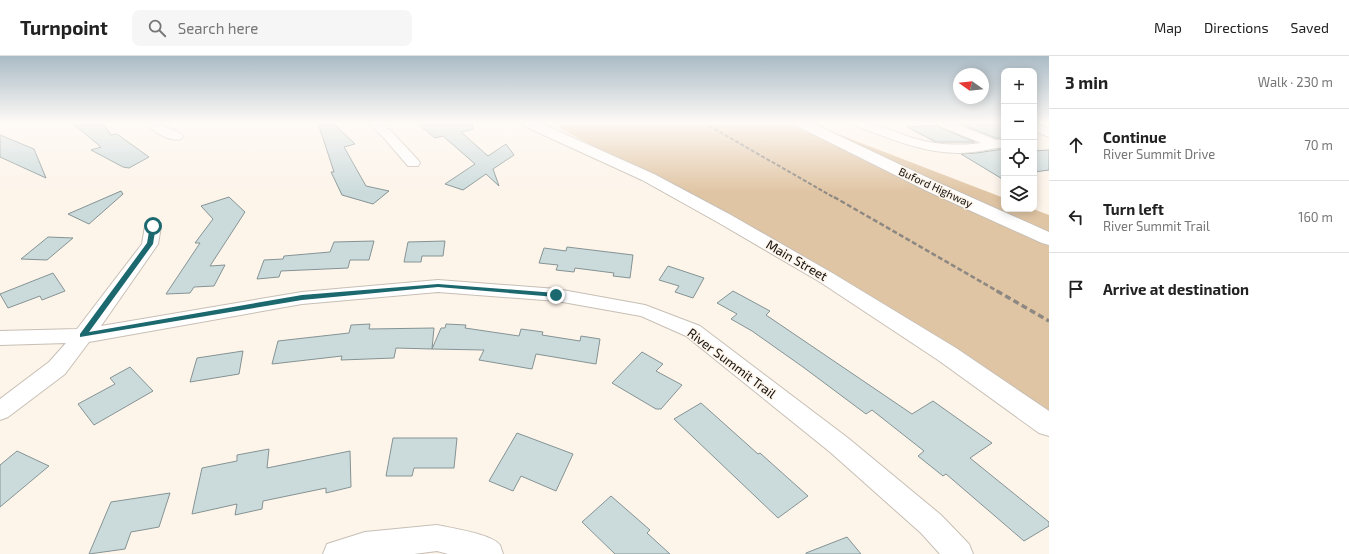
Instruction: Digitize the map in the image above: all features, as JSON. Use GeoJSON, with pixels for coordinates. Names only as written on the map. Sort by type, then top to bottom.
{"type":"FeatureCollection","features":[{"type":"Feature","properties":{"kind":"street"},"geometry":{"type":"LineString","coordinates":[[398,146],[413,163]]}},
{"type":"Feature","properties":{"kind":"street","name":"Main Street"},"geometry":{"type":"LineString","coordinates":[[580,146],[648,177],[828,278],[947,354],[1049,425]]}},
{"type":"Feature","properties":{"kind":"street","name":"Buford Highway"},"geometry":{"type":"LineString","coordinates":[[850,146],[933,187],[1049,239]]}},
{"type":"Feature","properties":{"kind":"street"},"geometry":{"type":"LineString","coordinates":[[928,146],[960,149],[978,146]]}},
{"type":"Feature","properties":{"kind":"street"},"geometry":{"type":"LineString","coordinates":[[0,411],[57,368],[150,244],[153,226]]}},
{"type":"Feature","properties":{"kind":"street","name":"River Summit Trail"},"geometry":{"type":"LineString","coordinates":[[0,338],[82,336],[302,298],[438,286],[556,295],[646,311],[693,331],[839,445],[931,524],[959,554]]}},
{"type":"Feature","properties":{"kind":"street"},"geometry":{"type":"LineString","coordinates":[[337,554],[365,546],[437,538],[476,547],[489,554]]}},
{"type":"Feature","properties":{"kind":"shaded area"},"geometry":{"type":"Polygon","coordinates":[[[594,146],[869,146],[1001,197],[1001,212],[1037,212],[1037,210],[1049,215],[1049,419],[664,183],[594,146]]]}},
{"type":"Feature","properties":{"kind":"building"},"geometry":{"type":"Polygon","coordinates":[[[0,146],[27,146],[34,149],[46,178],[0,157],[0,146]]]}},
{"type":"Feature","properties":{"kind":"building"},"geometry":{"type":"Polygon","coordinates":[[[134,146],[149,157],[129,168],[123,167],[91,150],[101,147],[134,146]]]}},
{"type":"Feature","properties":{"kind":"building"},"geometry":{"type":"Polygon","coordinates":[[[326,146],[347,146],[344,147],[366,186],[389,191],[373,204],[342,195],[331,172],[334,172],[326,146]]]}},
{"type":"Feature","properties":{"kind":"building"},"geometry":{"type":"Polygon","coordinates":[[[455,146],[477,146],[488,156],[503,146],[508,146],[514,155],[493,169],[499,186],[486,174],[463,190],[445,184],[475,164],[455,146]]]}},
{"type":"Feature","properties":{"kind":"building"},"geometry":{"type":"Polygon","coordinates":[[[1001,149],[1001,178],[961,154],[1001,149]]]}},
{"type":"Feature","properties":{"kind":"building"},"geometry":{"type":"Polygon","coordinates":[[[1049,150],[1049,170],[1037,172],[1037,151],[1049,150]]]}},
{"type":"Feature","properties":{"kind":"building"},"geometry":{"type":"Polygon","coordinates":[[[121,191],[123,194],[89,224],[68,214],[121,191]]]}},
{"type":"Feature","properties":{"kind":"building"},"geometry":{"type":"Polygon","coordinates":[[[229,197],[245,212],[210,266],[225,265],[214,286],[194,287],[190,293],[166,294],[200,243],[195,243],[213,219],[201,206],[229,197]]]}},
{"type":"Feature","properties":{"kind":"building"},"geometry":{"type":"Polygon","coordinates":[[[48,237],[73,238],[47,260],[21,259],[48,237]]]}},
{"type":"Feature","properties":{"kind":"building"},"geometry":{"type":"Polygon","coordinates":[[[374,241],[369,260],[350,260],[348,268],[281,271],[279,277],[257,279],[264,260],[283,259],[284,256],[330,252],[334,242],[374,241]]]}},
{"type":"Feature","properties":{"kind":"building"},"geometry":{"type":"Polygon","coordinates":[[[445,241],[443,256],[422,256],[421,262],[404,262],[408,242],[445,241]]]}},
{"type":"Feature","properties":{"kind":"building"},"geometry":{"type":"Polygon","coordinates":[[[567,247],[633,255],[630,278],[613,276],[614,273],[575,268],[574,272],[556,270],[558,265],[539,263],[544,248],[566,251],[567,247]]]}},
{"type":"Feature","properties":{"kind":"building"},"geometry":{"type":"Polygon","coordinates":[[[668,266],[704,278],[693,298],[675,292],[679,286],[659,280],[668,266]]]}},
{"type":"Feature","properties":{"kind":"building"},"geometry":{"type":"Polygon","coordinates":[[[53,273],[65,291],[42,300],[40,296],[8,308],[0,294],[53,273]]]}},
{"type":"Feature","properties":{"kind":"building"},"geometry":{"type":"Polygon","coordinates":[[[733,291],[770,311],[766,315],[912,414],[933,401],[992,443],[970,458],[1049,522],[1049,526],[1024,541],[946,474],[943,476],[918,456],[924,451],[872,410],[866,414],[752,331],[731,319],[737,314],[717,303],[733,291]]]}},
{"type":"Feature","properties":{"kind":"building"},"geometry":{"type":"Polygon","coordinates":[[[370,324],[369,329],[434,328],[432,349],[396,348],[394,358],[341,360],[342,356],[272,364],[278,341],[349,333],[351,325],[370,324]]]}},
{"type":"Feature","properties":{"kind":"building"},"geometry":{"type":"Polygon","coordinates":[[[446,324],[466,325],[465,328],[519,336],[521,329],[543,332],[542,335],[580,341],[581,336],[600,339],[596,364],[536,354],[532,369],[479,360],[484,350],[432,349],[441,328],[445,328],[446,324]]]}},
{"type":"Feature","properties":{"kind":"building"},"geometry":{"type":"Polygon","coordinates":[[[243,351],[239,374],[190,382],[197,358],[243,351]]]}},
{"type":"Feature","properties":{"kind":"building"},"geometry":{"type":"Polygon","coordinates":[[[642,352],[663,364],[656,371],[682,385],[661,409],[656,409],[612,383],[642,352]]]}},
{"type":"Feature","properties":{"kind":"building"},"geometry":{"type":"Polygon","coordinates":[[[130,367],[153,391],[94,425],[78,404],[115,384],[110,378],[130,367]]]}},
{"type":"Feature","properties":{"kind":"building"},"geometry":{"type":"Polygon","coordinates":[[[701,403],[808,496],[778,518],[674,419],[701,403]]]}},
{"type":"Feature","properties":{"kind":"building"},"geometry":{"type":"Polygon","coordinates":[[[517,433],[573,454],[556,491],[521,476],[513,491],[489,481],[517,433]]]}},
{"type":"Feature","properties":{"kind":"building"},"geometry":{"type":"Polygon","coordinates":[[[393,438],[457,438],[454,468],[414,468],[412,476],[386,476],[393,438]]]}},
{"type":"Feature","properties":{"kind":"building"},"geometry":{"type":"Polygon","coordinates":[[[269,449],[267,468],[350,451],[351,487],[326,493],[326,488],[263,501],[262,509],[235,515],[237,504],[192,514],[202,468],[237,461],[237,455],[269,449]]]}},
{"type":"Feature","properties":{"kind":"building"},"geometry":{"type":"Polygon","coordinates":[[[17,451],[49,466],[0,507],[0,465],[17,451]]]}},
{"type":"Feature","properties":{"kind":"building"},"geometry":{"type":"Polygon","coordinates":[[[170,493],[159,527],[131,532],[125,549],[89,554],[111,502],[170,493]]]}},
{"type":"Feature","properties":{"kind":"building"},"geometry":{"type":"Polygon","coordinates":[[[611,496],[650,530],[647,533],[670,554],[615,554],[582,522],[611,496]]]}},
{"type":"Feature","properties":{"kind":"building"},"geometry":{"type":"Polygon","coordinates":[[[847,537],[861,554],[806,554],[806,553],[847,537]]]}},
{"type":"Feature","properties":{"kind":"railway"},"geometry":{"type":"LineString","coordinates":[[745,146],[835,198]]}},
{"type":"Feature","properties":{"kind":"railway"},"geometry":{"type":"LineString","coordinates":[[834,197],[999,292]]}},
{"type":"Feature","properties":{"kind":"railway"},"geometry":{"type":"LineString","coordinates":[[997,291],[1049,321]]}},
{"type":"Feature","properties":{"kind":"route"},"geometry":{"type":"LineString","coordinates":[[153,226],[150,244],[82,336],[302,298],[438,286],[556,295]]}}]}
